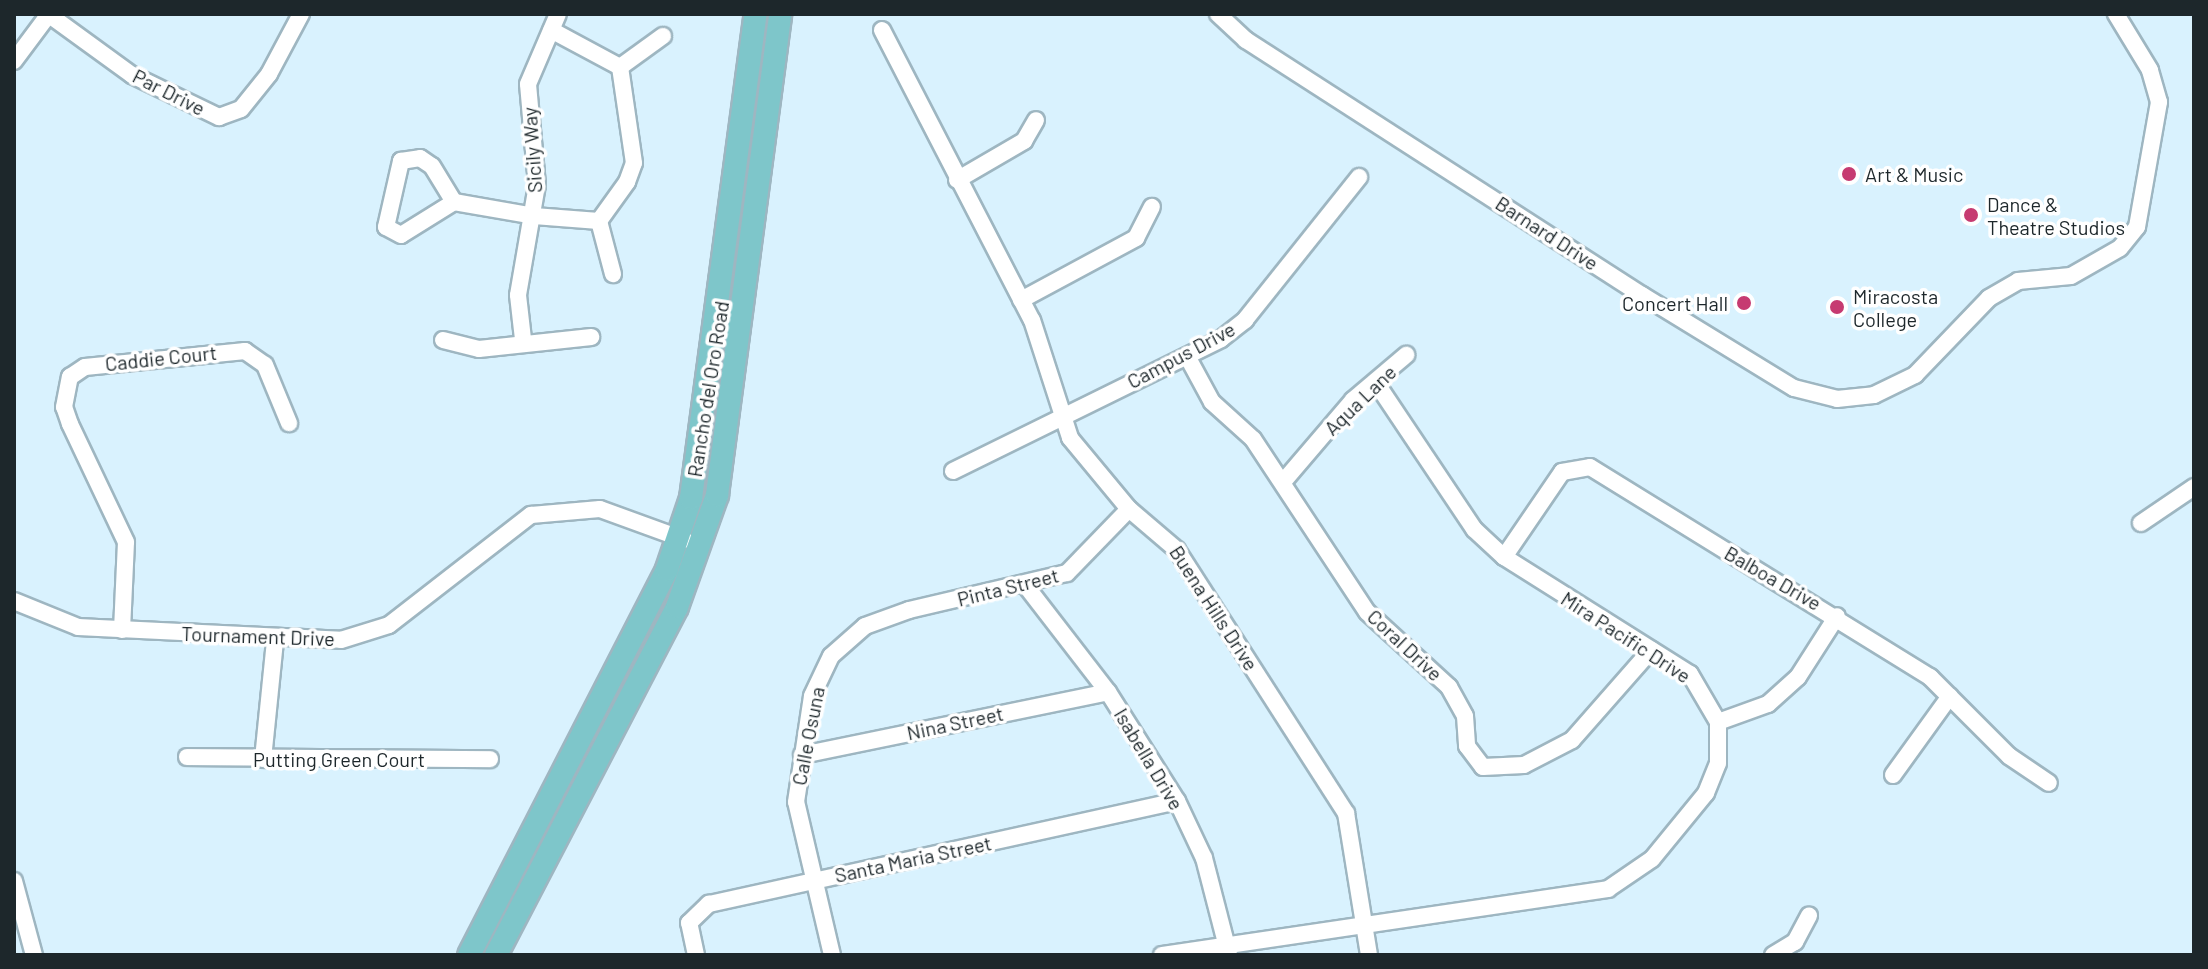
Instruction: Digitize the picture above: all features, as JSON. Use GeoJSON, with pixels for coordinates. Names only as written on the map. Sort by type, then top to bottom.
{"type":"FeatureCollection","features":[{"type":"Feature","properties":{"kind":"main road","name":"Rancho del Oro Road"},"geometry":{"type":"LineString","coordinates":[[469,955],[678,538],[703,445],[756,14]]}},
{"type":"Feature","properties":{"kind":"main road","name":"Rancho del Oro Road"},"geometry":{"type":"LineString","coordinates":[[496,955],[701,546],[728,440],[780,14]]}},
{"type":"Feature","properties":{"kind":"street","name":"Par Drive"},"geometry":{"type":"LineString","coordinates":[[48,14],[132,75],[219,117],[241,109],[260,85],[301,14]]}},
{"type":"Feature","properties":{"kind":"street"},"geometry":{"type":"LineString","coordinates":[[14,61],[48,14]]}},
{"type":"Feature","properties":{"kind":"street","name":"Sicily Way"},"geometry":{"type":"LineString","coordinates":[[523,339],[518,295],[534,216],[528,84],[558,14]]}},
{"type":"Feature","properties":{"kind":"street","name":"Barnard Drive"},"geometry":{"type":"LineString","coordinates":[[1218,14],[1246,40],[1642,295],[1794,388],[1837,399],[1874,395],[1915,375],[1989,298],[2018,281],[2071,276],[2120,248],[2136,229],[2159,102],[2150,70],[2116,14]]}},
{"type":"Feature","properties":{"kind":"street"},"geometry":{"type":"LineString","coordinates":[[551,30],[620,67]]}},
{"type":"Feature","properties":{"kind":"street","name":"Buena Hills Drive"},"geometry":{"type":"LineString","coordinates":[[882,30],[1021,300],[1061,416],[1090,466],[1129,509],[1177,550],[1346,813],[1369,955]]}},
{"type":"Feature","properties":{"kind":"street"},"geometry":{"type":"LineString","coordinates":[[620,67],[663,36]]}},
{"type":"Feature","properties":{"kind":"street"},"geometry":{"type":"LineString","coordinates":[[613,274],[599,221],[634,163],[620,67]]}},
{"type":"Feature","properties":{"kind":"street"},"geometry":{"type":"LineString","coordinates":[[957,180],[1024,141],[1036,120]]}},
{"type":"Feature","properties":{"kind":"street"},"geometry":{"type":"LineString","coordinates":[[454,202],[432,166],[420,158],[401,161],[386,227],[401,235],[454,202],[534,216],[599,221]]}},
{"type":"Feature","properties":{"kind":"street","name":"Campus Drive"},"geometry":{"type":"LineString","coordinates":[[953,471],[1187,356],[1245,320],[1359,177]]}},
{"type":"Feature","properties":{"kind":"street"},"geometry":{"type":"LineString","coordinates":[[1021,300],[1136,238],[1152,207]]}},
{"type":"Feature","properties":{"kind":"street"},"geometry":{"type":"LineString","coordinates":[[443,340],[479,349],[523,339],[591,337]]}},
{"type":"Feature","properties":{"kind":"street","name":"Caddie Court"},"geometry":{"type":"LineString","coordinates":[[122,630],[126,542],[70,424],[70,377],[85,367],[245,351],[265,365],[289,423]]}},
{"type":"Feature","properties":{"kind":"street","name":"Aqua Lane"},"geometry":{"type":"LineString","coordinates":[[1283,482],[1353,400],[1377,384],[1406,355]]}},
{"type":"Feature","properties":{"kind":"street","name":"Coral Drive"},"geometry":{"type":"LineString","coordinates":[[1187,356],[1212,402],[1253,439],[1367,612],[1449,687],[1465,716],[1467,746],[1483,767],[1524,765],[1572,740],[1651,650]]}},
{"type":"Feature","properties":{"kind":"street","name":"Mira Pacific Drive"},"geometry":{"type":"LineString","coordinates":[[1377,384],[1474,529],[1504,557],[1690,674],[1718,722]]}},
{"type":"Feature","properties":{"kind":"street","name":"Balboa Drive"},"geometry":{"type":"LineString","coordinates":[[1504,557],[1562,472],[1590,467],[1837,616],[1950,696],[2049,783]]}},
{"type":"Feature","properties":{"kind":"street"},"geometry":{"type":"LineString","coordinates":[[2141,523],[2194,487]]}},
{"type":"Feature","properties":{"kind":"street","name":"Tournament Drive"},"geometry":{"type":"LineString","coordinates":[[14,601],[78,627],[275,640],[341,640],[389,625],[531,515],[600,509],[701,546]]}},
{"type":"Feature","properties":{"kind":"street","name":"Pinta Street"},"geometry":{"type":"LineString","coordinates":[[909,610],[1026,586],[1090,557],[1129,509]]}},
{"type":"Feature","properties":{"kind":"street","name":"Isabella Drive"},"geometry":{"type":"LineString","coordinates":[[1026,586],[1108,692],[1177,801],[1204,858],[1228,949]]}},
{"type":"Feature","properties":{"kind":"street","name":"Calle Osuna"},"geometry":{"type":"LineString","coordinates":[[832,955],[796,802],[812,696],[831,656],[865,626],[909,610]]}},
{"type":"Feature","properties":{"kind":"street"},"geometry":{"type":"LineString","coordinates":[[1162,955],[1228,949],[1364,924],[1585,895],[1627,879],[1706,793],[1718,763],[1718,722],[1768,704],[1798,677],[1837,616]]}},
{"type":"Feature","properties":{"kind":"street"},"geometry":{"type":"LineString","coordinates":[[263,759],[275,640]]}},
{"type":"Feature","properties":{"kind":"street","name":"Nina Street"},"geometry":{"type":"LineString","coordinates":[[802,755],[1108,692]]}},
{"type":"Feature","properties":{"kind":"street"},"geometry":{"type":"LineString","coordinates":[[1893,775],[1950,696]]}},
{"type":"Feature","properties":{"kind":"street","name":"Putting Green Court"},"geometry":{"type":"LineString","coordinates":[[187,757],[490,759]]}},
{"type":"Feature","properties":{"kind":"street","name":"Santa Maria Street"},"geometry":{"type":"LineString","coordinates":[[696,955],[689,923],[698,910],[813,881],[1177,801]]}},
{"type":"Feature","properties":{"kind":"street"},"geometry":{"type":"LineString","coordinates":[[14,881],[34,955]]}},
{"type":"Feature","properties":{"kind":"street"},"geometry":{"type":"LineString","coordinates":[[1773,955],[1795,942],[1809,916]]}},
{"type":"Feature","properties":{"kind":"place","name":"Art & Music"},"geometry":{"type":"Point","coordinates":[1849,174]}},
{"type":"Feature","properties":{"kind":"place","name":"Dance & Theatre Studios"},"geometry":{"type":"Point","coordinates":[1971,215]}},
{"type":"Feature","properties":{"kind":"place","name":"Concert Hall"},"geometry":{"type":"Point","coordinates":[1744,303]}},
{"type":"Feature","properties":{"kind":"place","name":"Miracosta College"},"geometry":{"type":"Point","coordinates":[1837,307]}}]}
